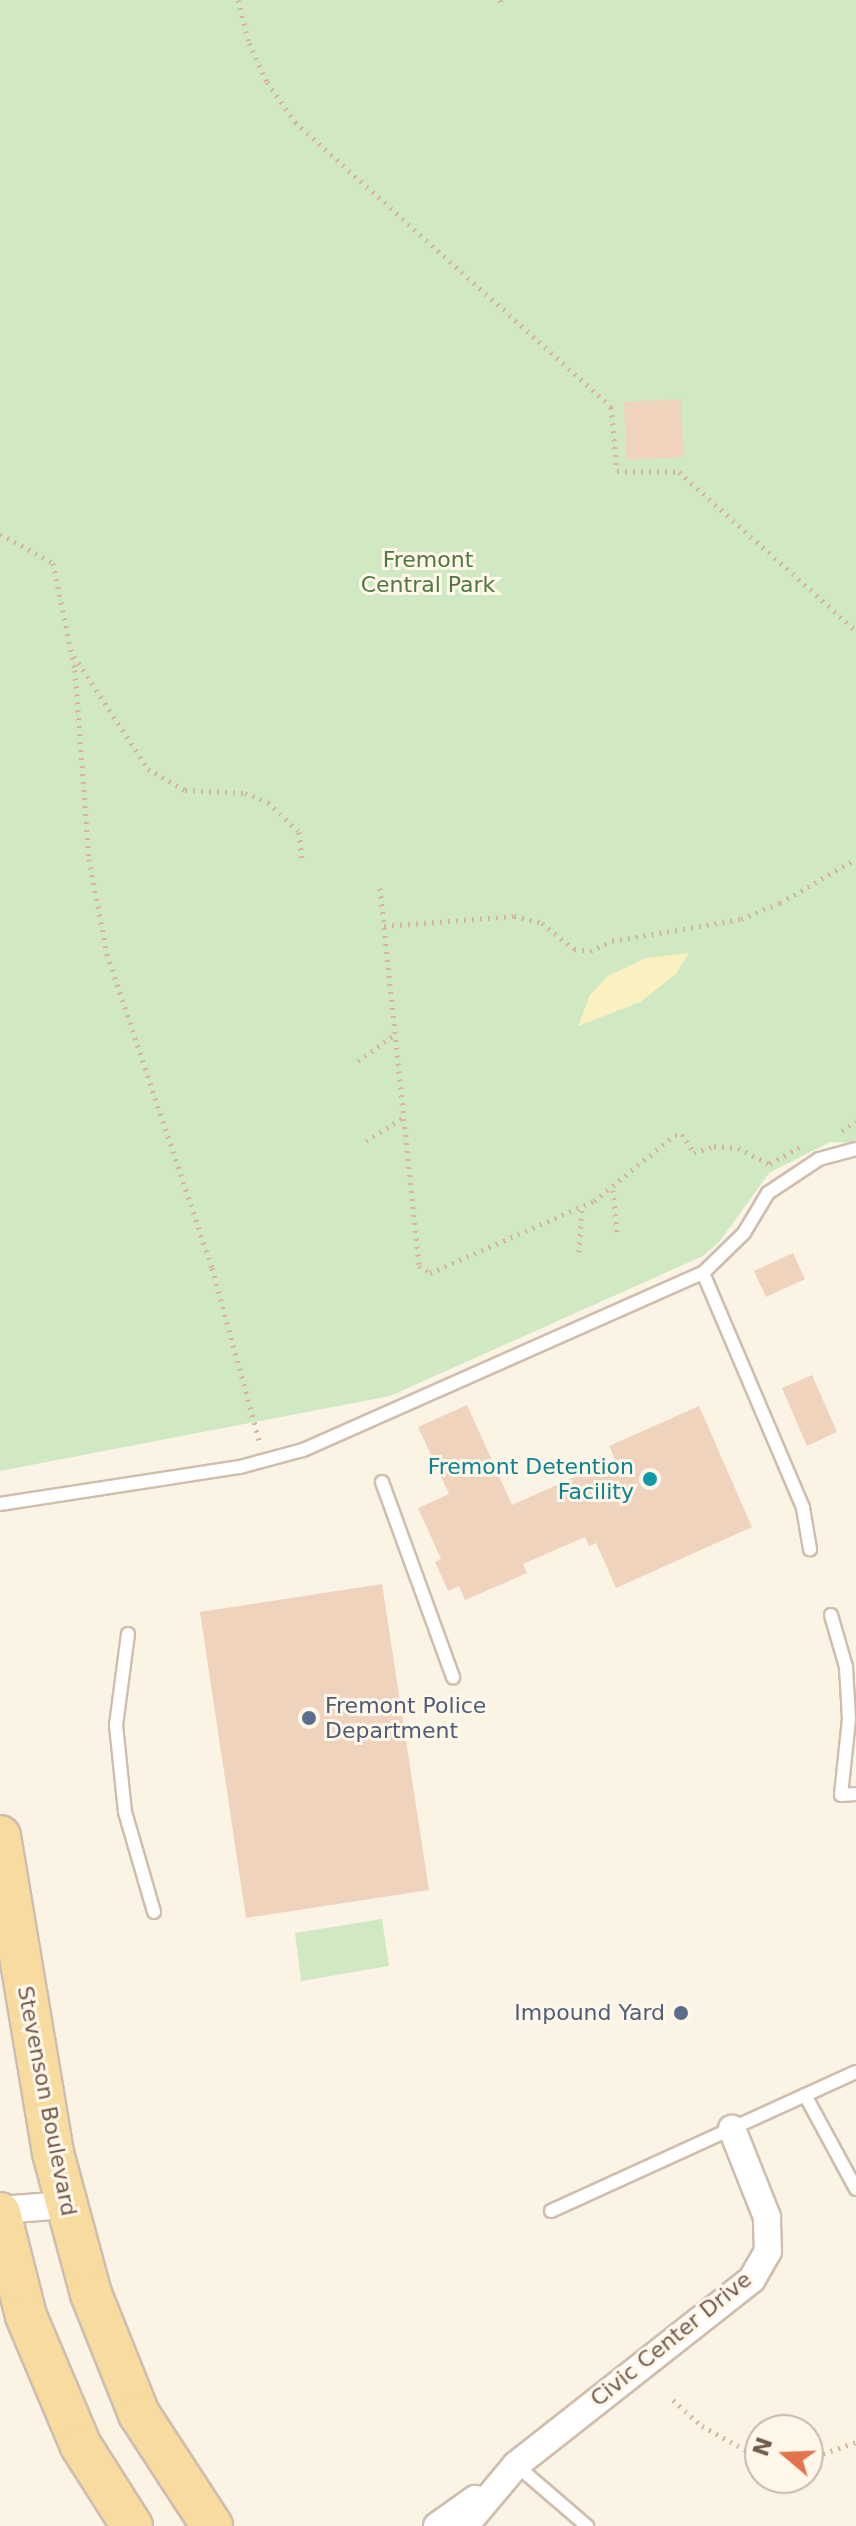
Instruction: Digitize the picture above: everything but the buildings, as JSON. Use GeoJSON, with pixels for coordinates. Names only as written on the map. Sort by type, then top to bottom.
{"type":"FeatureCollection","features":[{"type":"Feature","properties":{"kind":"main road","name":"Stevenson Boulevard"},"geometry":{"type":"LineString","coordinates":[[0,1836],[66,2205],[91,2294],[139,2414],[212,2526]]}},
{"type":"Feature","properties":{"kind":"main road"},"geometry":{"type":"LineString","coordinates":[[0,2212],[26,2316],[81,2446],[132,2526]]}},
{"type":"Feature","properties":{"kind":"street","name":"Civic Center Drive"},"geometry":{"type":"LineString","coordinates":[[437,2526],[752,2279],[768,2251],[767,2217],[732,2129]]}},
{"type":"Feature","properties":{"kind":"street"},"geometry":{"type":"LineString","coordinates":[[0,2212],[66,2205]]}},
{"type":"Feature","properties":{"kind":"street","name":"Civic Center Drive"},"geometry":{"type":"LineString","coordinates":[[465,2526],[512,2470]]}},
{"type":"Feature","properties":{"kind":"lane"},"geometry":{"type":"LineString","coordinates":[[0,1504],[265,1460],[303,1450],[703,1273],[744,1233],[768,1193],[819,1159],[856,1149]]}},
{"type":"Feature","properties":{"kind":"lane"},"geometry":{"type":"LineString","coordinates":[[703,1273],[803,1508],[810,1549]]}},
{"type":"Feature","properties":{"kind":"lane"},"geometry":{"type":"LineString","coordinates":[[382,1482],[453,1677]]}},
{"type":"Feature","properties":{"kind":"lane"},"geometry":{"type":"LineString","coordinates":[[831,1615],[846,1667],[849,1719],[841,1795],[856,1794]]}},
{"type":"Feature","properties":{"kind":"lane"},"geometry":{"type":"LineString","coordinates":[[128,1634],[116,1725],[125,1812],[154,1912]]}},
{"type":"Feature","properties":{"kind":"lane"},"geometry":{"type":"LineString","coordinates":[[551,2211],[856,2072]]}},
{"type":"Feature","properties":{"kind":"lane"},"geometry":{"type":"LineString","coordinates":[[805,2095],[856,2189]]}},
{"type":"Feature","properties":{"kind":"lane"},"geometry":{"type":"LineString","coordinates":[[512,2470],[587,2526]]}},
{"type":"Feature","properties":{"kind":"path"},"geometry":{"type":"LineString","coordinates":[[238,0],[249,43],[267,82],[295,122],[611,407],[617,471],[679,472],[856,631]]}},
{"type":"Feature","properties":{"kind":"path"},"geometry":{"type":"LineString","coordinates":[[0,534],[53,563],[72,651],[89,859],[107,954],[212,1268],[265,1460]]}},
{"type":"Feature","properties":{"kind":"path"},"geometry":{"type":"LineString","coordinates":[[72,651],[148,769],[185,790],[245,793],[268,802],[299,832],[302,860]]}},
{"type":"Feature","properties":{"kind":"path"},"geometry":{"type":"LineString","coordinates":[[384,926],[514,916],[542,923],[574,949],[590,951],[612,941],[741,919],[856,859]]}},
{"type":"Feature","properties":{"kind":"path"},"geometry":{"type":"LineString","coordinates":[[380,888],[419,1266],[430,1273],[582,1207],[613,1190],[675,1135],[682,1134],[694,1153],[714,1146],[738,1148],[770,1164],[804,1145]]}},
{"type":"Feature","properties":{"kind":"path"},"geometry":{"type":"LineString","coordinates":[[358,1061],[395,1034]]}},
{"type":"Feature","properties":{"kind":"path"},"geometry":{"type":"LineString","coordinates":[[366,1141],[404,1117]]}},
{"type":"Feature","properties":{"kind":"path"},"geometry":{"type":"LineString","coordinates":[[834,1134],[856,1121]]}},
{"type":"Feature","properties":{"kind":"path"},"geometry":{"type":"LineString","coordinates":[[613,1190],[617,1234]]}},
{"type":"Feature","properties":{"kind":"path"},"geometry":{"type":"LineString","coordinates":[[579,1252],[582,1207]]}},
{"type":"Feature","properties":{"kind":"path"},"geometry":{"type":"LineString","coordinates":[[673,2400],[702,2426],[744,2449]]}},
{"type":"Feature","properties":{"kind":"path"},"geometry":{"type":"LineString","coordinates":[[824,2453],[856,2442]]}},
{"type":"Feature","properties":{"kind":"green space","name":"Fremont Central Park"},"geometry":{"type":"Polygon","coordinates":[[[0,0],[856,0],[856,1143],[830,1142],[769,1173],[720,1241],[703,1256],[390,1396],[0,1471],[0,0]]]}},
{"type":"Feature","properties":{"kind":"green space"},"geometry":{"type":"Polygon","coordinates":[[[382,1919],[389,1966],[301,1981],[295,1933],[382,1919]]]}},
{"type":"Feature","properties":{"kind":"sand"},"geometry":{"type":"Polygon","coordinates":[[[689,953],[675,975],[640,1002],[578,1026],[590,995],[608,976],[646,958],[689,953]]]}},
{"type":"Feature","properties":{"kind":"place","name":"Fremont Detention Facility"},"geometry":{"type":"Point","coordinates":[650,1479]}},
{"type":"Feature","properties":{"kind":"place","name":"Fremont Police Department"},"geometry":{"type":"Point","coordinates":[309,1718]}},
{"type":"Feature","properties":{"kind":"place","name":"Impound Yard"},"geometry":{"type":"Point","coordinates":[681,2013]}}]}
